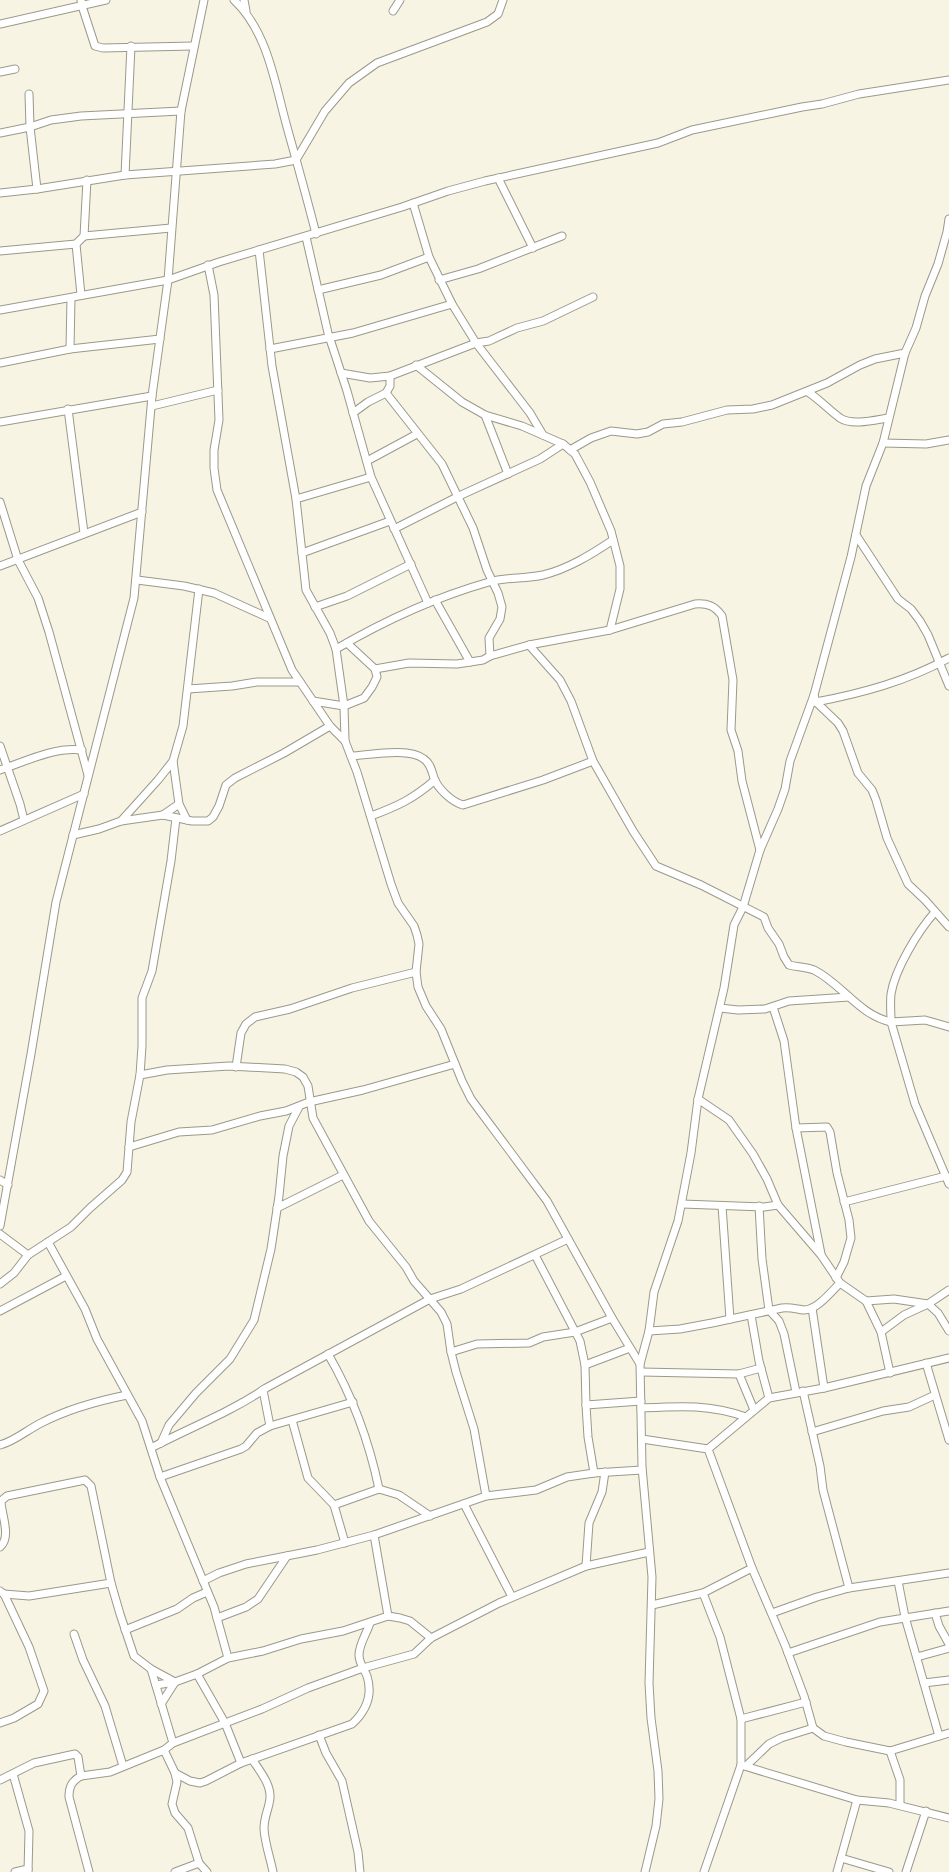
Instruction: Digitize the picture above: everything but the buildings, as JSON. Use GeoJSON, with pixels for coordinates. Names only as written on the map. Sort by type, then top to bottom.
{"type":"FeatureCollection","features":[{"type":"Feature","properties":{"kind":"street"},"geometry":{"type":"LineString","coordinates":[[0,24],[82,3],[106,0]]}},
{"type":"Feature","properties":{"kind":"street"},"geometry":{"type":"LineString","coordinates":[[0,1226],[56,902],[127,630],[137,580],[152,396],[168,280],[181,111],[204,0]]}},
{"type":"Feature","properties":{"kind":"street"},"geometry":{"type":"LineString","coordinates":[[234,0],[246,11],[261,38],[316,234]]}},
{"type":"Feature","properties":{"kind":"street"},"geometry":{"type":"LineString","coordinates":[[244,0],[246,11]]}},
{"type":"Feature","properties":{"kind":"street"},"geometry":{"type":"LineString","coordinates":[[393,11],[400,0]]}},
{"type":"Feature","properties":{"kind":"street"},"geometry":{"type":"LineString","coordinates":[[0,193],[37,190],[87,180],[125,175],[176,170],[275,164],[296,160],[324,112],[349,83],[377,62],[487,22],[498,14],[503,0]]}},
{"type":"Feature","properties":{"kind":"street"},"geometry":{"type":"LineString","coordinates":[[82,3],[95,46],[103,48],[131,46],[194,46]]}},
{"type":"Feature","properties":{"kind":"street"},"geometry":{"type":"LineString","coordinates":[[125,175],[131,46]]}},
{"type":"Feature","properties":{"kind":"street"},"geometry":{"type":"LineString","coordinates":[[0,72],[15,69]]}},
{"type":"Feature","properties":{"kind":"street"},"geometry":{"type":"LineString","coordinates":[[0,310],[168,280],[208,265],[316,234],[413,204],[448,191],[498,178],[658,143],[692,130],[822,104],[859,94],[949,80]]}},
{"type":"Feature","properties":{"kind":"street"},"geometry":{"type":"LineString","coordinates":[[29,94],[30,127],[37,190]]}},
{"type":"Feature","properties":{"kind":"street"},"geometry":{"type":"LineString","coordinates":[[0,133],[59,119],[128,113],[181,111]]}},
{"type":"Feature","properties":{"kind":"street"},"geometry":{"type":"LineString","coordinates":[[498,178],[533,248]]}},
{"type":"Feature","properties":{"kind":"street"},"geometry":{"type":"LineString","coordinates":[[84,236],[87,180]]}},
{"type":"Feature","properties":{"kind":"street"},"geometry":{"type":"LineString","coordinates":[[413,204],[430,257],[439,280],[452,304],[476,343],[530,413],[543,435]]}},
{"type":"Feature","properties":{"kind":"street"},"geometry":{"type":"LineString","coordinates":[[645,1872],[656,1826],[659,1799],[658,1772],[651,1718],[649,1683],[652,1577],[642,1470],[640,1364],[650,1331],[654,1292],[668,1254],[682,1204],[698,1100],[720,1008],[734,925],[743,906],[760,850],[781,803],[790,761],[815,699],[856,535],[866,486],[883,443],[905,353],[916,328],[925,296],[938,264],[949,219]]}},
{"type":"Feature","properties":{"kind":"street"},"geometry":{"type":"LineString","coordinates":[[0,251],[76,244],[84,236],[171,228]]}},
{"type":"Feature","properties":{"kind":"street"},"geometry":{"type":"LineString","coordinates":[[439,280],[478,269],[562,236]]}},
{"type":"Feature","properties":{"kind":"street"},"geometry":{"type":"LineString","coordinates":[[306,237],[330,338],[371,477],[411,564],[432,602],[470,662]]}},
{"type":"Feature","properties":{"kind":"street"},"geometry":{"type":"LineString","coordinates":[[76,244],[81,295]]}},
{"type":"Feature","properties":{"kind":"street"},"geometry":{"type":"LineString","coordinates":[[259,250],[270,348],[296,499],[306,590],[330,633],[336,649],[344,706],[345,741],[371,816],[398,903],[414,926],[417,934],[419,944],[416,972],[421,996],[432,1017],[441,1029],[471,1098],[498,1137],[536,1185],[640,1364]]}},
{"type":"Feature","properties":{"kind":"street"},"geometry":{"type":"LineString","coordinates":[[318,290],[381,275],[430,257]]}},
{"type":"Feature","properties":{"kind":"street"},"geometry":{"type":"LineString","coordinates":[[208,265],[214,295],[218,390],[219,420],[214,450],[214,468],[217,490],[269,618],[292,670],[330,726],[345,741]]}},
{"type":"Feature","properties":{"kind":"street"},"geometry":{"type":"LineString","coordinates":[[341,373],[370,378],[390,376],[476,343],[489,341],[517,328],[543,321],[593,297]]}},
{"type":"Feature","properties":{"kind":"street"},"geometry":{"type":"LineString","coordinates":[[70,349],[71,298]]}},
{"type":"Feature","properties":{"kind":"street"},"geometry":{"type":"LineString","coordinates":[[270,348],[330,338],[452,304]]}},
{"type":"Feature","properties":{"kind":"street"},"geometry":{"type":"LineString","coordinates":[[0,363],[70,349],[160,339]]}},
{"type":"Feature","properties":{"kind":"street"},"geometry":{"type":"LineString","coordinates":[[570,450],[591,438],[611,431],[637,434],[648,432],[663,424],[702,418],[727,410],[753,409],[772,405],[808,392],[860,365],[875,359],[905,353]]}},
{"type":"Feature","properties":{"kind":"street"},"geometry":{"type":"LineString","coordinates":[[416,365],[462,402],[485,415],[522,426],[543,435],[563,444],[575,454],[590,482],[611,530],[620,566],[620,589],[610,630]]}},
{"type":"Feature","properties":{"kind":"street"},"geometry":{"type":"LineString","coordinates":[[353,413],[368,402],[386,393],[390,386],[390,376]]}},
{"type":"Feature","properties":{"kind":"street"},"geometry":{"type":"LineString","coordinates":[[152,406],[218,390]]}},
{"type":"Feature","properties":{"kind":"street"},"geometry":{"type":"LineString","coordinates":[[808,392],[822,401],[840,418],[847,421],[888,418]]}},
{"type":"Feature","properties":{"kind":"street"},"geometry":{"type":"LineString","coordinates":[[386,393],[442,464],[459,496],[475,535],[491,581],[498,593],[502,607],[500,619],[489,638],[490,656]]}},
{"type":"Feature","properties":{"kind":"street"},"geometry":{"type":"LineString","coordinates":[[0,422],[68,409],[152,396]]}},
{"type":"Feature","properties":{"kind":"street"},"geometry":{"type":"LineString","coordinates":[[68,409],[84,533]]}},
{"type":"Feature","properties":{"kind":"street"},"geometry":{"type":"LineString","coordinates":[[485,415],[508,474]]}},
{"type":"Feature","properties":{"kind":"street"},"geometry":{"type":"LineString","coordinates":[[367,462],[417,434]]}},
{"type":"Feature","properties":{"kind":"street"},"geometry":{"type":"LineString","coordinates":[[883,443],[926,444],[949,440]]}},
{"type":"Feature","properties":{"kind":"street"},"geometry":{"type":"LineString","coordinates":[[394,529],[459,496],[540,459],[563,444]]}},
{"type":"Feature","properties":{"kind":"street"},"geometry":{"type":"LineString","coordinates":[[296,499],[371,477]]}},
{"type":"Feature","properties":{"kind":"street"},"geometry":{"type":"LineString","coordinates":[[0,502],[3,518],[18,560],[38,598],[89,776]]}},
{"type":"Feature","properties":{"kind":"street"},"geometry":{"type":"LineString","coordinates":[[0,566],[142,512]]}},
{"type":"Feature","properties":{"kind":"street"},"geometry":{"type":"LineString","coordinates":[[302,553],[390,521]]}},
{"type":"Feature","properties":{"kind":"street"},"geometry":{"type":"LineString","coordinates":[[856,535],[898,599],[911,610],[920,621],[949,686]]}},
{"type":"Feature","properties":{"kind":"street"},"geometry":{"type":"LineString","coordinates":[[336,649],[454,592],[491,581],[544,575],[577,562],[613,540]]}},
{"type":"Feature","properties":{"kind":"street"},"geometry":{"type":"LineString","coordinates":[[315,607],[346,596],[411,564]]}},
{"type":"Feature","properties":{"kind":"street"},"geometry":{"type":"LineString","coordinates":[[137,580],[199,589],[230,599],[269,618]]}},
{"type":"Feature","properties":{"kind":"street"},"geometry":{"type":"LineString","coordinates":[[121,821],[153,786],[173,761],[183,726],[199,589]]}},
{"type":"Feature","properties":{"kind":"street"},"geometry":{"type":"LineString","coordinates":[[375,669],[409,663],[436,664],[483,660],[490,656],[529,645],[610,630],[696,604],[705,603],[717,608],[722,616],[733,680],[731,730],[738,751],[742,781],[760,850]]}},
{"type":"Feature","properties":{"kind":"street"},"geometry":{"type":"LineString","coordinates":[[313,701],[344,706],[364,698],[372,687],[377,676],[375,669],[347,643]]}},
{"type":"Feature","properties":{"kind":"street"},"geometry":{"type":"LineString","coordinates":[[529,645],[560,680],[571,701],[594,761],[633,831],[656,866],[764,917],[768,928],[779,944],[789,965],[813,970],[831,982],[868,1012],[882,1020],[891,1022],[925,1020],[949,1027]]}},
{"type":"Feature","properties":{"kind":"street"},"geometry":{"type":"LineString","coordinates":[[815,699],[893,684],[939,664],[949,658]]}},
{"type":"Feature","properties":{"kind":"street"},"geometry":{"type":"LineString","coordinates":[[188,689],[232,686],[257,682],[300,682]]}},
{"type":"Feature","properties":{"kind":"street"},"geometry":{"type":"LineString","coordinates":[[815,699],[838,723],[843,731],[858,773],[872,790],[887,838],[908,884],[925,900],[949,927]]}},
{"type":"Feature","properties":{"kind":"street"},"geometry":{"type":"LineString","coordinates":[[73,835],[99,829],[121,821],[163,815],[201,822],[208,821],[213,817],[219,806],[226,785],[235,778],[284,753],[330,726]]}},
{"type":"Feature","properties":{"kind":"street"},"geometry":{"type":"LineString","coordinates":[[0,746],[24,820]]}},
{"type":"Feature","properties":{"kind":"street"},"geometry":{"type":"LineString","coordinates":[[0,770],[54,751],[69,748],[82,750]]}},
{"type":"Feature","properties":{"kind":"street"},"geometry":{"type":"LineString","coordinates":[[351,756],[390,753],[413,754],[425,759],[432,769],[435,780],[449,797],[456,803],[463,805],[543,780],[594,761]]}},
{"type":"Feature","properties":{"kind":"street"},"geometry":{"type":"LineString","coordinates":[[173,761],[179,804],[187,820]]}},
{"type":"Feature","properties":{"kind":"street"},"geometry":{"type":"LineString","coordinates":[[371,816],[401,804],[417,795],[435,780]]}},
{"type":"Feature","properties":{"kind":"street"},"geometry":{"type":"LineString","coordinates":[[0,831],[84,794]]}},
{"type":"Feature","properties":{"kind":"street"},"geometry":{"type":"LineString","coordinates":[[163,815],[179,804]]}},
{"type":"Feature","properties":{"kind":"street"},"geometry":{"type":"LineString","coordinates":[[0,1284],[14,1272],[28,1255],[71,1227],[122,1180],[127,1172],[130,1122],[140,1075],[142,1046],[142,998],[152,971],[171,861],[176,818]]}},
{"type":"Feature","properties":{"kind":"street"},"geometry":{"type":"LineString","coordinates":[[935,912],[921,927],[912,946],[904,956],[891,995],[891,1022],[915,1104],[949,1184]]}},
{"type":"Feature","properties":{"kind":"street"},"geometry":{"type":"LineString","coordinates":[[236,1067],[242,1033],[246,1024],[255,1017],[290,1009],[352,988],[416,972]]}},
{"type":"Feature","properties":{"kind":"street"},"geometry":{"type":"LineString","coordinates":[[720,1008],[743,1010],[773,1007],[780,1003],[794,1000],[849,997]]}},
{"type":"Feature","properties":{"kind":"street"},"geometry":{"type":"LineString","coordinates":[[773,1007],[784,1041],[796,1128],[821,1254]]}},
{"type":"Feature","properties":{"kind":"street"},"geometry":{"type":"LineString","coordinates":[[129,1147],[179,1132],[212,1130],[299,1107],[309,1102],[419,1075],[455,1064]]}},
{"type":"Feature","properties":{"kind":"street"},"geometry":{"type":"LineString","coordinates":[[140,1075],[167,1070],[236,1067],[285,1069],[296,1072],[303,1077],[308,1086],[309,1102],[313,1118],[369,1221],[406,1267],[414,1281],[441,1312],[447,1324],[451,1352],[474,1429],[486,1496]]}},
{"type":"Feature","properties":{"kind":"street"},"geometry":{"type":"LineString","coordinates":[[698,1100],[729,1120],[767,1179],[778,1205],[821,1254],[838,1280],[866,1301],[881,1332],[890,1373]]}},
{"type":"Feature","properties":{"kind":"street"},"geometry":{"type":"LineString","coordinates":[[161,1443],[169,1425],[196,1393],[230,1359],[254,1320],[269,1256],[277,1208],[283,1156],[289,1126],[299,1107]]}},
{"type":"Feature","properties":{"kind":"street"},"geometry":{"type":"LineString","coordinates":[[650,1331],[680,1328],[790,1307],[806,1310],[812,1308],[838,1280],[851,1238],[849,1220],[829,1129],[826,1127],[796,1128]]}},
{"type":"Feature","properties":{"kind":"street"},"geometry":{"type":"LineString","coordinates":[[277,1208],[343,1175]]}},
{"type":"Feature","properties":{"kind":"street"},"geometry":{"type":"LineString","coordinates":[[844,1202],[946,1176]]}},
{"type":"Feature","properties":{"kind":"street"},"geometry":{"type":"LineString","coordinates":[[0,1180],[8,1185]]}},
{"type":"Feature","properties":{"kind":"street"},"geometry":{"type":"LineString","coordinates":[[682,1204],[722,1206],[778,1205]]}},
{"type":"Feature","properties":{"kind":"street"},"geometry":{"type":"LineString","coordinates":[[722,1206],[730,1319]]}},
{"type":"Feature","properties":{"kind":"street"},"geometry":{"type":"LineString","coordinates":[[759,1206],[762,1259],[769,1310],[779,1321],[784,1334],[812,1432],[829,1517],[849,1588]]}},
{"type":"Feature","properties":{"kind":"street"},"geometry":{"type":"LineString","coordinates":[[0,1234],[28,1255]]}},
{"type":"Feature","properties":{"kind":"street"},"geometry":{"type":"LineString","coordinates":[[151,1448],[183,1431],[245,1402],[263,1390],[430,1299],[461,1289],[568,1238]]}},
{"type":"Feature","properties":{"kind":"street"},"geometry":{"type":"LineString","coordinates":[[48,1242],[142,1421],[160,1477],[217,1618],[228,1658]]}},
{"type":"Feature","properties":{"kind":"street"},"geometry":{"type":"LineString","coordinates":[[535,1255],[580,1341],[585,1365],[588,1437],[594,1473]]}},
{"type":"Feature","properties":{"kind":"street"},"geometry":{"type":"LineString","coordinates":[[0,1311],[66,1276]]}},
{"type":"Feature","properties":{"kind":"street"},"geometry":{"type":"LineString","coordinates":[[881,1332],[904,1314],[928,1304],[949,1290]]}},
{"type":"Feature","properties":{"kind":"street"},"geometry":{"type":"LineString","coordinates":[[866,1301],[894,1299],[928,1304],[938,1313],[949,1331]]}},
{"type":"Feature","properties":{"kind":"street"},"geometry":{"type":"LineString","coordinates":[[812,1308],[824,1388]]}},
{"type":"Feature","properties":{"kind":"street"},"geometry":{"type":"LineString","coordinates":[[751,1315],[761,1368],[769,1398]]}},
{"type":"Feature","properties":{"kind":"street"},"geometry":{"type":"LineString","coordinates":[[451,1352],[477,1344],[529,1343],[543,1337],[576,1332],[612,1318]]}},
{"type":"Feature","properties":{"kind":"street"},"geometry":{"type":"LineString","coordinates":[[585,1365],[630,1348]]}},
{"type":"Feature","properties":{"kind":"street"},"geometry":{"type":"LineString","coordinates":[[328,1354],[353,1402],[373,1460],[379,1489]]}},
{"type":"Feature","properties":{"kind":"street"},"geometry":{"type":"LineString","coordinates":[[642,1439],[708,1448],[769,1398],[824,1388],[949,1358]]}},
{"type":"Feature","properties":{"kind":"street"},"geometry":{"type":"LineString","coordinates":[[926,1363],[935,1395],[942,1412],[949,1440]]}},
{"type":"Feature","properties":{"kind":"street"},"geometry":{"type":"LineString","coordinates":[[641,1372],[739,1374],[761,1368]]}},
{"type":"Feature","properties":{"kind":"street"},"geometry":{"type":"LineString","coordinates":[[739,1374],[754,1410]]}},
{"type":"Feature","properties":{"kind":"street"},"geometry":{"type":"LineString","coordinates":[[263,1390],[270,1426]]}},
{"type":"Feature","properties":{"kind":"street"},"geometry":{"type":"LineString","coordinates":[[0,1445],[9,1442],[41,1423],[71,1409],[127,1395]]}},
{"type":"Feature","properties":{"kind":"street"},"geometry":{"type":"LineString","coordinates":[[812,1432],[883,1411],[909,1407],[935,1395]]}},
{"type":"Feature","properties":{"kind":"street"},"geometry":{"type":"LineString","coordinates":[[160,1477],[241,1449],[246,1446],[257,1433],[270,1426],[353,1402]]}},
{"type":"Feature","properties":{"kind":"street"},"geometry":{"type":"LineString","coordinates":[[586,1405],[698,1406],[725,1410],[746,1417]]}},
{"type":"Feature","properties":{"kind":"street"},"geometry":{"type":"LineString","coordinates":[[942,1412],[949,1409]]}},
{"type":"Feature","properties":{"kind":"street"},"geometry":{"type":"LineString","coordinates":[[292,1420],[308,1478],[334,1505],[345,1543]]}},
{"type":"Feature","properties":{"kind":"street"},"geometry":{"type":"LineString","coordinates":[[708,1448],[752,1568],[788,1652],[806,1702],[813,1728],[824,1736],[890,1751],[949,1733]]}},
{"type":"Feature","properties":{"kind":"street"},"geometry":{"type":"LineString","coordinates":[[203,1581],[219,1573],[246,1564],[345,1543],[374,1535],[486,1496],[536,1490],[567,1477],[594,1473],[642,1470]]}},
{"type":"Feature","properties":{"kind":"street"},"geometry":{"type":"LineString","coordinates":[[586,1566],[589,1522],[602,1492],[605,1472]]}},
{"type":"Feature","properties":{"kind":"street"},"geometry":{"type":"LineString","coordinates":[[0,1548],[4,1545],[6,1532],[1,1509],[1,1501],[7,1496],[85,1480],[91,1486],[111,1583],[134,1656],[151,1669],[175,1682]]}},
{"type":"Feature","properties":{"kind":"street"},"geometry":{"type":"LineString","coordinates":[[334,1505],[379,1489],[399,1495],[430,1516]]}},
{"type":"Feature","properties":{"kind":"street"},"geometry":{"type":"LineString","coordinates":[[464,1504],[512,1597]]}},
{"type":"Feature","properties":{"kind":"street"},"geometry":{"type":"LineString","coordinates":[[374,1535],[388,1616]]}},
{"type":"Feature","properties":{"kind":"street"},"geometry":{"type":"LineString","coordinates":[[89,1872],[69,1797],[69,1790],[73,1781],[82,1776],[110,1772],[164,1750],[173,1743],[262,1709],[308,1688],[363,1668],[414,1654],[431,1638],[512,1597],[586,1566],[649,1552]]}},
{"type":"Feature","properties":{"kind":"street"},"geometry":{"type":"LineString","coordinates":[[217,1618],[246,1607],[258,1599],[287,1556]]}},
{"type":"Feature","properties":{"kind":"street"},"geometry":{"type":"LineString","coordinates":[[652,1606],[703,1593],[752,1568]]}},
{"type":"Feature","properties":{"kind":"street"},"geometry":{"type":"LineString","coordinates":[[772,1613],[817,1597],[849,1588],[949,1573]]}},
{"type":"Feature","properties":{"kind":"street"},"geometry":{"type":"LineString","coordinates":[[898,1581],[905,1617],[938,1736]]}},
{"type":"Feature","properties":{"kind":"street"},"geometry":{"type":"LineString","coordinates":[[2,1592],[28,1596],[111,1583]]}},
{"type":"Feature","properties":{"kind":"street"},"geometry":{"type":"LineString","coordinates":[[0,1723],[14,1718],[38,1704],[44,1691],[28,1647],[2,1592]]}},
{"type":"Feature","properties":{"kind":"street"},"geometry":{"type":"LineString","coordinates":[[126,1630],[177,1609],[193,1598],[207,1592]]}},
{"type":"Feature","properties":{"kind":"street"},"geometry":{"type":"LineString","coordinates":[[703,1593],[720,1636],[740,1719],[743,1766],[704,1872]]}},
{"type":"Feature","properties":{"kind":"street"},"geometry":{"type":"LineString","coordinates":[[903,1606],[915,1616]]}},
{"type":"Feature","properties":{"kind":"street"},"geometry":{"type":"LineString","coordinates":[[788,1652],[880,1622],[905,1617],[949,1612]]}},
{"type":"Feature","properties":{"kind":"street"},"geometry":{"type":"LineString","coordinates":[[935,1613],[939,1626],[949,1644]]}},
{"type":"Feature","properties":{"kind":"street"},"geometry":{"type":"LineString","coordinates":[[156,1686],[175,1682],[197,1674],[228,1658],[263,1651],[301,1639],[343,1631],[388,1616],[410,1621],[431,1638]]}},
{"type":"Feature","properties":{"kind":"street"},"geometry":{"type":"LineString","coordinates":[[175,1773],[190,1781],[206,1781],[241,1763],[352,1724],[361,1716],[368,1702],[369,1687],[359,1658],[360,1649],[370,1623]]}},
{"type":"Feature","properties":{"kind":"street"},"geometry":{"type":"LineString","coordinates":[[74,1634],[83,1660],[104,1706],[123,1766]]}},
{"type":"Feature","properties":{"kind":"street"},"geometry":{"type":"LineString","coordinates":[[916,1657],[949,1648]]}},
{"type":"Feature","properties":{"kind":"street"},"geometry":{"type":"LineString","coordinates":[[151,1669],[173,1743]]}},
{"type":"Feature","properties":{"kind":"street"},"geometry":{"type":"LineString","coordinates":[[197,1674],[225,1723],[241,1763]]}},
{"type":"Feature","properties":{"kind":"street"},"geometry":{"type":"LineString","coordinates":[[924,1683],[949,1680]]}},
{"type":"Feature","properties":{"kind":"street"},"geometry":{"type":"LineString","coordinates":[[161,1704],[175,1682]]}},
{"type":"Feature","properties":{"kind":"street"},"geometry":{"type":"LineString","coordinates":[[740,1719],[806,1702]]}},
{"type":"Feature","properties":{"kind":"street"},"geometry":{"type":"LineString","coordinates":[[743,1766],[769,1744],[781,1738],[813,1728]]}},
{"type":"Feature","properties":{"kind":"street"},"geometry":{"type":"LineString","coordinates":[[319,1735],[326,1753],[342,1781],[358,1852],[360,1872]]}},
{"type":"Feature","properties":{"kind":"street"},"geometry":{"type":"LineString","coordinates":[[164,1750],[175,1773],[177,1789],[173,1797],[172,1804],[175,1813],[188,1828],[199,1863],[207,1872]]}},
{"type":"Feature","properties":{"kind":"street"},"geometry":{"type":"LineString","coordinates":[[890,1751],[900,1780],[900,1805]]}},
{"type":"Feature","properties":{"kind":"street"},"geometry":{"type":"LineString","coordinates":[[0,1780],[34,1763],[75,1754],[78,1756],[82,1776]]}},
{"type":"Feature","properties":{"kind":"street"},"geometry":{"type":"LineString","coordinates":[[252,1759],[265,1779],[269,1789],[270,1799],[264,1817],[264,1830],[266,1847],[273,1872]]}},
{"type":"Feature","properties":{"kind":"street"},"geometry":{"type":"LineString","coordinates":[[743,1766],[857,1800],[900,1805],[949,1818]]}},
{"type":"Feature","properties":{"kind":"street"},"geometry":{"type":"LineString","coordinates":[[13,1774],[29,1831],[28,1870],[15,1872]]}},
{"type":"Feature","properties":{"kind":"street"},"geometry":{"type":"LineString","coordinates":[[837,1872],[857,1800]]}},
{"type":"Feature","properties":{"kind":"street"},"geometry":{"type":"LineString","coordinates":[[906,1872],[926,1811]]}},
{"type":"Feature","properties":{"kind":"street"},"geometry":{"type":"LineString","coordinates":[[841,1858],[889,1872]]}},
{"type":"Feature","properties":{"kind":"street"},"geometry":{"type":"LineString","coordinates":[[175,1872],[199,1863]]}}]}
